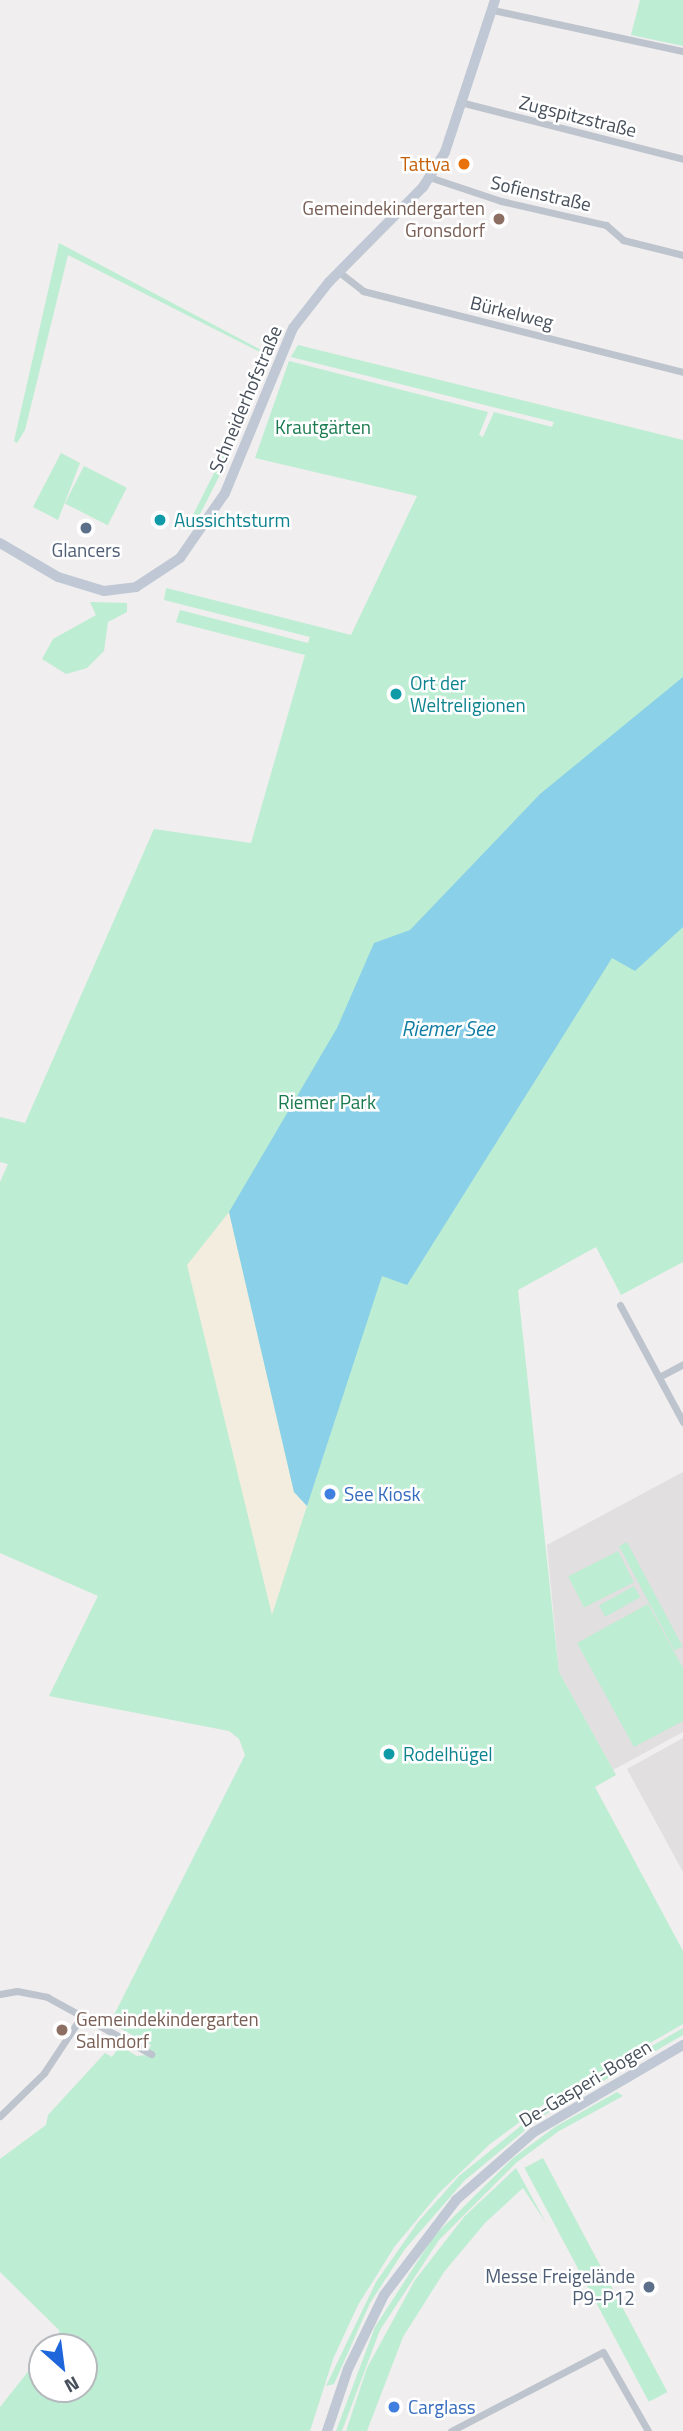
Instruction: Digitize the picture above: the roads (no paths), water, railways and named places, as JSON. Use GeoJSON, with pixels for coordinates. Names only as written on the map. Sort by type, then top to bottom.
{"type":"FeatureCollection","features":[{"type":"Feature","properties":{"kind":"street"},"geometry":{"type":"LineString","coordinates":[[494,5],[683,51]]}},
{"type":"Feature","properties":{"kind":"street","name":"Schneiderhofstraße"},"geometry":{"type":"LineString","coordinates":[[0,544],[39,567],[87,587],[104,591],[136,587],[180,558],[205,525],[237,465],[286,342],[339,272],[429,177],[445,152],[464,103],[494,5]]}},
{"type":"Feature","properties":{"kind":"street","name":"Zugspitzstraße"},"geometry":{"type":"LineString","coordinates":[[464,103],[683,159]]}},
{"type":"Feature","properties":{"kind":"street","name":"Sofienstraße"},"geometry":{"type":"LineString","coordinates":[[429,177],[488,197],[606,225],[623,240],[683,255]]}},
{"type":"Feature","properties":{"kind":"street","name":"Bürkelweg"},"geometry":{"type":"LineString","coordinates":[[339,272],[363,291],[683,372]]}},
{"type":"Feature","properties":{"kind":"street"},"geometry":{"type":"LineString","coordinates":[[620,1306],[683,1422]]}},
{"type":"Feature","properties":{"kind":"street"},"geometry":{"type":"LineString","coordinates":[[659,1377],[683,1364]]}},
{"type":"Feature","properties":{"kind":"street"},"geometry":{"type":"LineString","coordinates":[[0,1994],[32,1993],[83,2014],[151,2054]]}},
{"type":"Feature","properties":{"kind":"street"},"geometry":{"type":"LineString","coordinates":[[0,2116],[44,2073],[83,2014]]}},
{"type":"Feature","properties":{"kind":"street","name":"De-Gasperi-Bogen"},"geometry":{"type":"LineString","coordinates":[[327,2431],[348,2369],[384,2295],[456,2200],[534,2132],[683,2045]]}},
{"type":"Feature","properties":{"kind":"street"},"geometry":{"type":"LineString","coordinates":[[452,2431],[603,2352],[648,2431]]}},
{"type":"Feature","properties":{"kind":"water","name":"Riemer See"},"geometry":{"type":"Polygon","coordinates":[[[683,677],[683,927],[635,971],[612,958],[407,1285],[382,1276],[307,1506],[294,1492],[229,1212],[337,1028],[374,943],[410,930],[540,794],[683,677]]]}},
{"type":"Feature","properties":{"kind":"place","name":"Tattva"},"geometry":{"type":"Point","coordinates":[464,164]}},
{"type":"Feature","properties":{"kind":"place","name":"Gemeindekindergarten Gronsdorf"},"geometry":{"type":"Point","coordinates":[499,219]}},
{"type":"Feature","properties":{"kind":"place","name":"Aussichtsturm"},"geometry":{"type":"Point","coordinates":[160,520]}},
{"type":"Feature","properties":{"kind":"place","name":"Glancers"},"geometry":{"type":"Point","coordinates":[86,528]}},
{"type":"Feature","properties":{"kind":"place","name":"Ort der Weltreligionen"},"geometry":{"type":"Point","coordinates":[396,694]}},
{"type":"Feature","properties":{"kind":"place","name":"See Kiosk"},"geometry":{"type":"Point","coordinates":[330,1494]}},
{"type":"Feature","properties":{"kind":"place","name":"Rodelhügel"},"geometry":{"type":"Point","coordinates":[389,1754]}},
{"type":"Feature","properties":{"kind":"place","name":"Gemeindekindergarten Salmdorf"},"geometry":{"type":"Point","coordinates":[62,2030]}},
{"type":"Feature","properties":{"kind":"place","name":"Messe Freigelände P9-P12"},"geometry":{"type":"Point","coordinates":[649,2287]}},
{"type":"Feature","properties":{"kind":"place","name":"Carglass"},"geometry":{"type":"Point","coordinates":[394,2407]}},
{"type":"Feature","properties":{"kind":"park label","name":"Krautgärten"},"geometry":{"type":"Point","coordinates":[323,427]}},
{"type":"Feature","properties":{"kind":"park label","name":"Riemer Park"},"geometry":{"type":"Point","coordinates":[327,1102]}}]}
